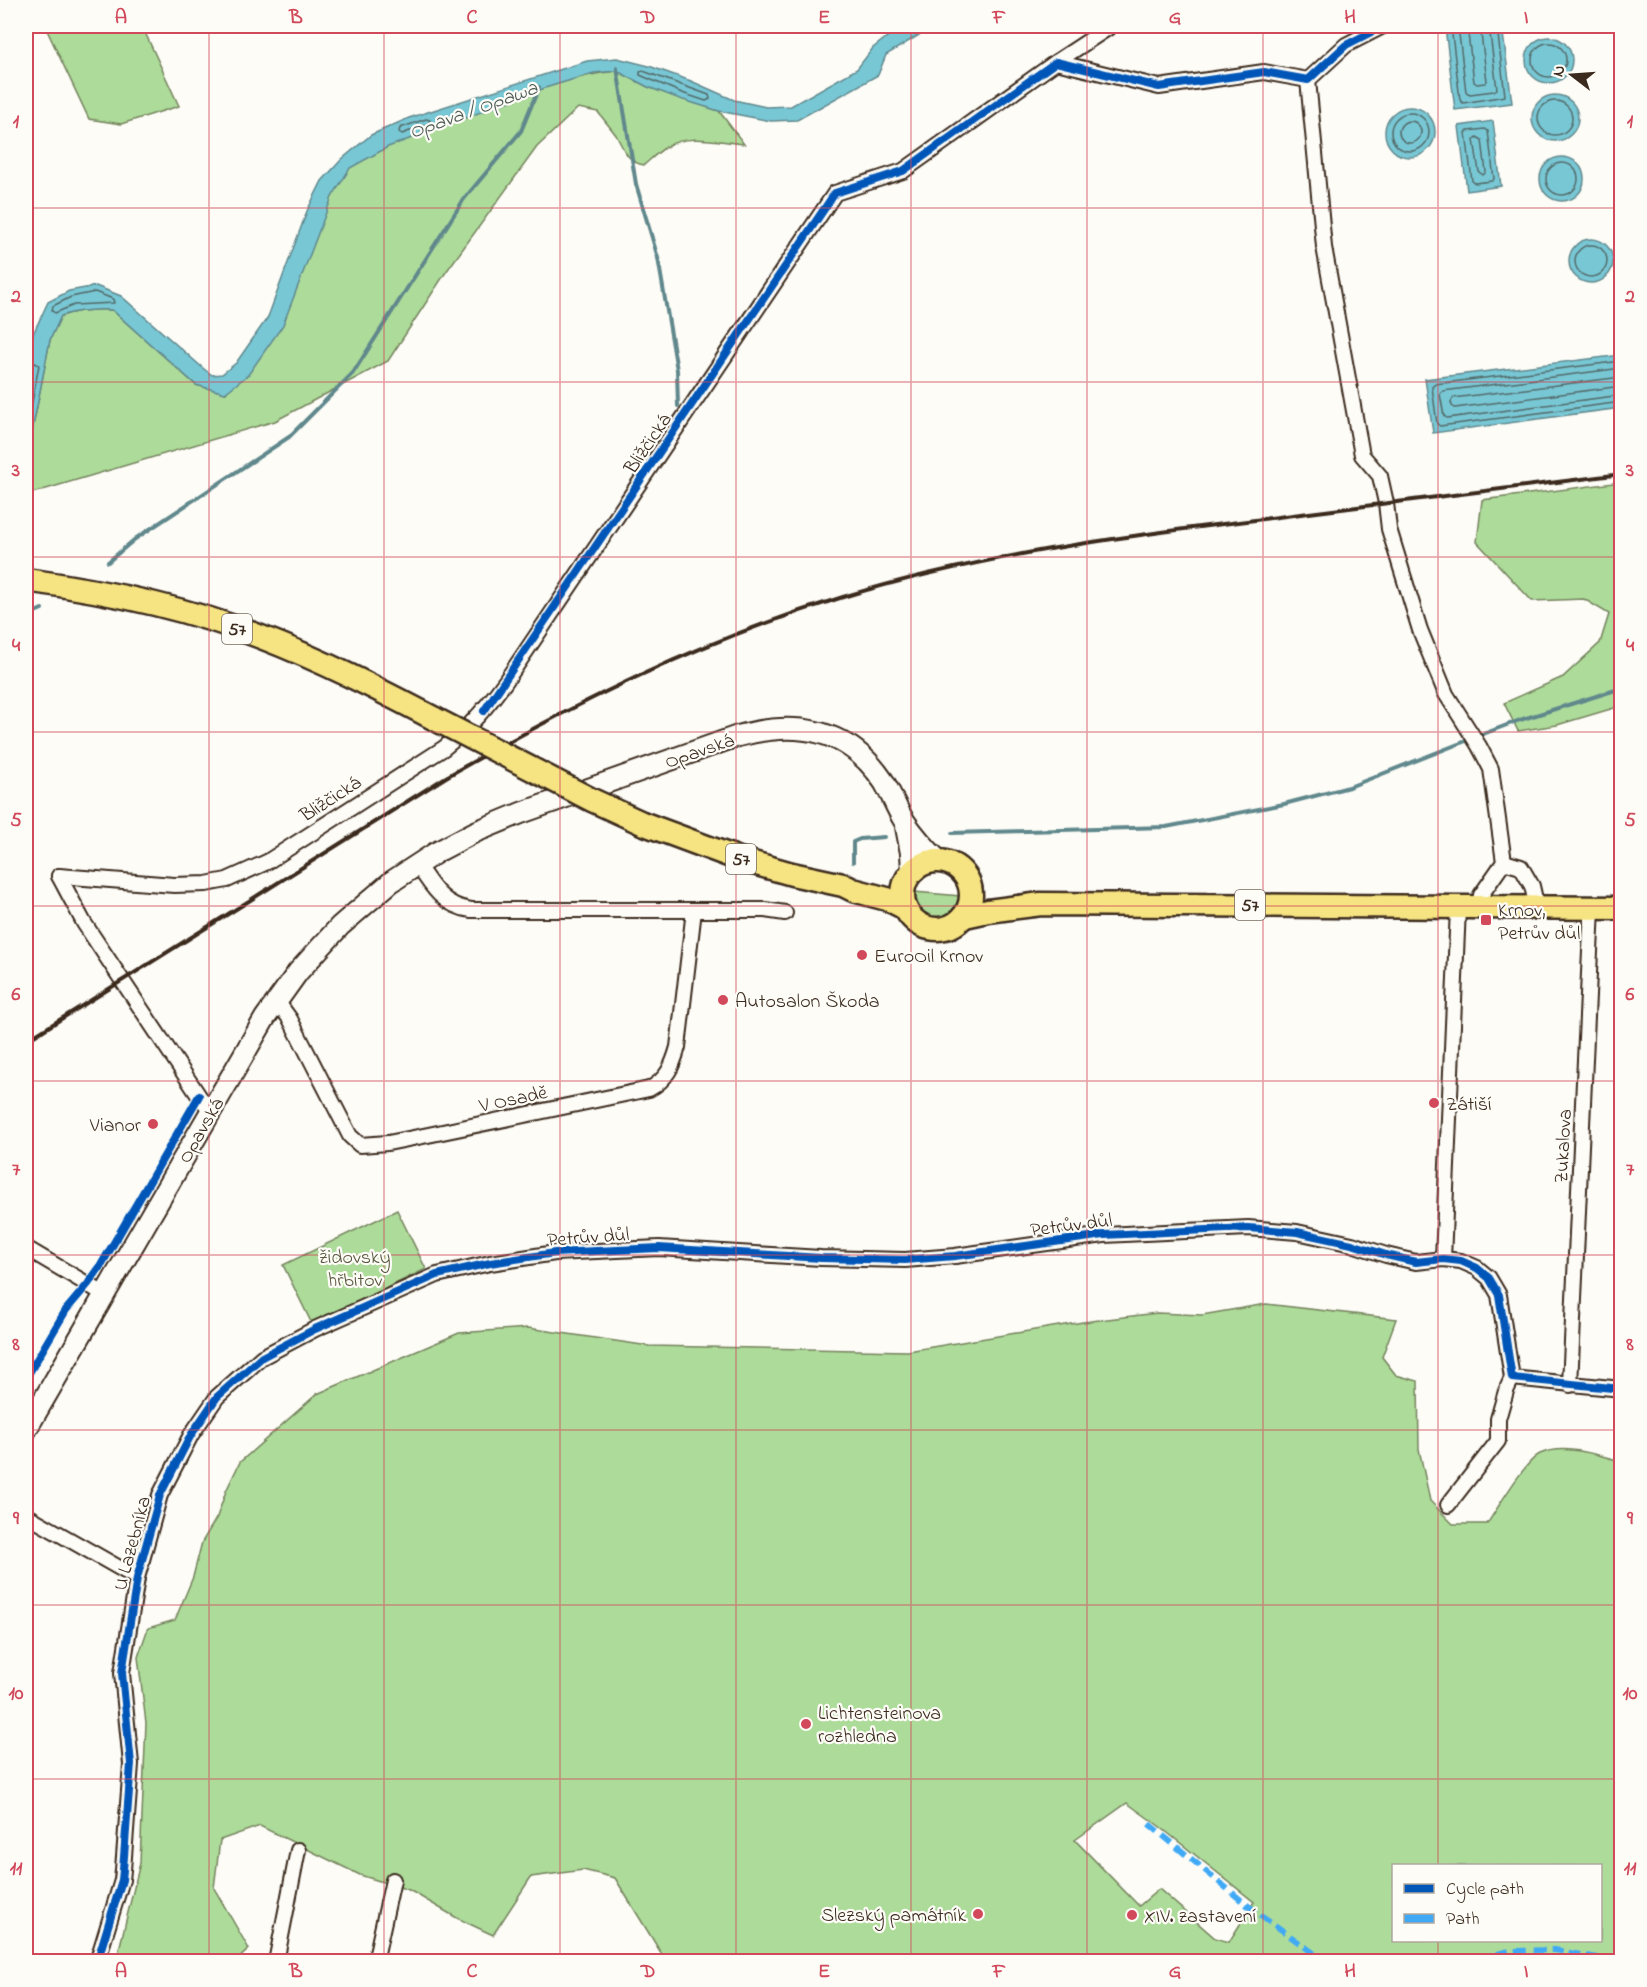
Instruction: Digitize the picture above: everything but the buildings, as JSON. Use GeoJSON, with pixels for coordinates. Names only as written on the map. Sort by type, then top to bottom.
{"type":"FeatureCollection","features":[{"type":"Feature","properties":{"kind":"main road","name":"57"},"geometry":{"type":"LineString","coordinates":[[26,580],[135,598],[214,620],[259,636],[315,659],[592,800],[642,823],[739,859],[843,885],[887,899],[905,908],[915,922],[932,929],[950,927],[965,916],[1041,904],[1622,908]]}},
{"type":"Feature","properties":{"kind":"main road","name":"Opavská"},"geometry":{"type":"LineString","coordinates":[[26,1430],[277,1001],[298,972],[340,926],[373,896],[417,864],[466,836],[520,813],[738,736],[777,728],[814,730],[852,748],[880,776],[903,819],[939,861]]}},
{"type":"Feature","properties":{"kind":"main road"},"geometry":{"type":"LineString","coordinates":[[903,819],[911,853],[910,875],[903,895],[905,908]]}},
{"type":"Feature","properties":{"kind":"main road","name":"57"},"geometry":{"type":"LineString","coordinates":[[843,885],[855,882],[885,884],[910,875],[927,862],[939,861],[957,867],[965,876],[970,887],[995,897],[1041,904]]}},
{"type":"Feature","properties":{"kind":"main road"},"geometry":{"type":"LineString","coordinates":[[965,916],[971,899],[970,887]]}},
{"type":"Feature","properties":{"kind":"street"},"geometry":{"type":"LineString","coordinates":[[1056,62],[1111,26]]}},
{"type":"Feature","properties":{"kind":"street"},"geometry":{"type":"LineString","coordinates":[[1308,80],[1346,45],[1383,26]]}},
{"type":"Feature","properties":{"kind":"street"},"geometry":{"type":"LineString","coordinates":[[1056,62],[1159,87],[1264,72],[1308,80]]}},
{"type":"Feature","properties":{"kind":"street","name":"Bližčická"},"geometry":{"type":"LineString","coordinates":[[212,1112],[84,923],[59,876],[174,885],[206,884],[237,876],[285,850],[444,748],[464,732],[484,711],[514,669],[835,193],[903,171],[1056,62]]}},
{"type":"Feature","properties":{"kind":"street"},"geometry":{"type":"LineString","coordinates":[[1308,80],[1324,247],[1362,455],[1380,476],[1389,529],[1420,630],[1446,694],[1491,769],[1504,862],[1469,908],[1443,1259]]}},
{"type":"Feature","properties":{"kind":"street"},"geometry":{"type":"LineString","coordinates":[[1504,862],[1521,867],[1532,886],[1537,908]]}},
{"type":"Feature","properties":{"kind":"street"},"geometry":{"type":"LineString","coordinates":[[417,864],[438,894],[452,904],[466,909],[765,910],[785,913]]}},
{"type":"Feature","properties":{"kind":"street","name":"Zukalova"},"geometry":{"type":"LineString","coordinates":[[1570,1385],[1592,908]]}},
{"type":"Feature","properties":{"kind":"street","name":"V Osadě"},"geometry":{"type":"LineString","coordinates":[[277,1001],[290,1019],[350,1136],[360,1144],[388,1143],[428,1136],[649,1089],[668,1074],[674,1063],[678,1047],[694,910]]}},
{"type":"Feature","properties":{"kind":"street","name":"Petrův důl"},"geometry":{"type":"LineString","coordinates":[[437,1275],[490,1263],[555,1253],[659,1248],[821,1258],[905,1260],[955,1256],[1104,1235],[1248,1228],[1297,1232],[1352,1244],[1416,1262],[1443,1259],[1461,1261],[1477,1268],[1489,1278],[1499,1295],[1512,1378]]}},
{"type":"Feature","properties":{"kind":"street"},"geometry":{"type":"LineString","coordinates":[[26,1248],[104,1294]]}},
{"type":"Feature","properties":{"kind":"street","name":"U Lazebníka"},"geometry":{"type":"LineString","coordinates":[[97,1962],[122,1880],[131,1764],[122,1673],[137,1578],[160,1495],[191,1435],[217,1397],[262,1357],[315,1329],[437,1275]]}},
{"type":"Feature","properties":{"kind":"street"},"geometry":{"type":"LineString","coordinates":[[1448,1504],[1498,1441],[1498,1419],[1512,1378],[1622,1389]]}},
{"type":"Feature","properties":{"kind":"street"},"geometry":{"type":"LineString","coordinates":[[26,1515],[137,1578]]}},
{"type":"Feature","properties":{"kind":"street"},"geometry":{"type":"LineString","coordinates":[[276,1962],[298,1851]]}},
{"type":"Feature","properties":{"kind":"street"},"geometry":{"type":"LineString","coordinates":[[375,1962],[393,1880]]}},
{"type":"Feature","properties":{"kind":"green space"},"geometry":{"type":"Polygon","coordinates":[[[45,26],[142,26],[179,106],[121,124],[89,119],[45,26]]]}},
{"type":"Feature","properties":{"kind":"green space"},"geometry":{"type":"Polygon","coordinates":[[[617,71],[648,87],[719,111],[744,144],[684,140],[666,147],[644,165],[638,164],[630,158],[598,112],[578,108],[537,147],[446,272],[388,361],[275,421],[26,495],[26,447],[31,437],[50,340],[61,316],[86,310],[112,310],[196,385],[226,393],[322,219],[338,184],[351,167],[377,151],[406,139],[558,83],[617,71]]]}},
{"type":"Feature","properties":{"kind":"green space"},"geometry":{"type":"Polygon","coordinates":[[[1621,482],[1621,706],[1557,725],[1518,731],[1504,703],[1563,677],[1600,643],[1609,614],[1584,599],[1532,601],[1477,542],[1482,500],[1621,482]]]}},
{"type":"Feature","properties":{"kind":"green space"},"geometry":{"type":"Polygon","coordinates":[[[914,892],[961,896],[958,907],[951,914],[935,919],[920,911],[914,892]]]}},
{"type":"Feature","properties":{"kind":"green space","name":"židovský hřbitov"},"geometry":{"type":"Polygon","coordinates":[[[397,1210],[426,1269],[312,1324],[283,1265],[397,1210]]]}},
{"type":"Feature","properties":{"kind":"green space"},"geometry":{"type":"Polygon","coordinates":[[[1266,1304],[1396,1319],[1382,1357],[1396,1375],[1418,1381],[1419,1449],[1430,1501],[1453,1524],[1487,1524],[1519,1475],[1540,1454],[1570,1450],[1621,1461],[1621,1961],[666,1961],[615,1878],[583,1870],[531,1877],[493,1935],[457,1918],[409,1890],[360,1875],[260,1826],[220,1840],[214,1888],[249,1949],[236,1961],[116,1962],[140,1863],[146,1723],[138,1657],[148,1628],[175,1620],[193,1577],[202,1542],[217,1517],[240,1462],[317,1394],[459,1333],[528,1328],[649,1346],[908,1351],[1083,1322],[1157,1313],[1202,1315],[1266,1304]],[[1127,1803],[1075,1840],[1139,1906],[1159,1889],[1215,1938],[1229,1942],[1254,1902],[1127,1803]]]}},
{"type":"Feature","properties":{"kind":"water","name":"Opava / Opawa"},"geometry":{"type":"Polygon","coordinates":[[[901,26],[934,26],[886,55],[878,75],[797,120],[771,121],[719,111],[648,87],[617,71],[594,73],[545,88],[388,147],[350,168],[332,197],[283,325],[248,375],[225,393],[196,385],[112,310],[86,310],[61,316],[50,340],[31,437],[26,447],[26,376],[33,334],[48,302],[69,291],[96,286],[121,296],[204,369],[212,375],[222,374],[236,363],[268,317],[307,211],[322,181],[342,159],[371,135],[409,118],[587,61],[617,58],[649,66],[691,81],[734,100],[766,107],[791,106],[857,69],[873,48],[901,26]]]}},
{"type":"Feature","properties":{"kind":"water"},"geometry":{"type":"Polygon","coordinates":[[[1502,26],[1512,103],[1455,110],[1445,27],[1502,26]]]}},
{"type":"Feature","properties":{"kind":"water"},"geometry":{"type":"Polygon","coordinates":[[[1549,37],[1565,44],[1572,60],[1565,76],[1549,83],[1533,76],[1526,60],[1533,44],[1549,37]]]}},
{"type":"Feature","properties":{"kind":"water"},"geometry":{"type":"Polygon","coordinates":[[[1555,95],[1571,102],[1578,118],[1571,134],[1555,141],[1539,134],[1532,118],[1539,102],[1555,95]]]}},
{"type":"Feature","properties":{"kind":"water"},"geometry":{"type":"Polygon","coordinates":[[[1405,107],[1415,107],[1428,114],[1435,127],[1435,137],[1428,150],[1415,157],[1405,157],[1396,153],[1389,146],[1385,137],[1385,127],[1389,118],[1396,111],[1405,107]]]}},
{"type":"Feature","properties":{"kind":"water"},"geometry":{"type":"Polygon","coordinates":[[[1493,121],[1501,186],[1467,191],[1459,126],[1493,121]]]}},
{"type":"Feature","properties":{"kind":"water"},"geometry":{"type":"Polygon","coordinates":[[[1562,157],[1571,158],[1578,163],[1583,170],[1583,188],[1578,195],[1571,200],[1562,201],[1553,200],[1546,195],[1541,188],[1540,179],[1541,170],[1546,163],[1553,158],[1562,157]]]}},
{"type":"Feature","properties":{"kind":"water"},"geometry":{"type":"Polygon","coordinates":[[[1591,239],[1606,246],[1613,261],[1606,276],[1591,283],[1576,276],[1569,261],[1576,246],[1591,239]]]}},
{"type":"Feature","properties":{"kind":"water"},"geometry":{"type":"Polygon","coordinates":[[[1621,355],[1621,408],[1433,433],[1425,379],[1621,355]]]}},
{"type":"Feature","properties":{"kind":"waterway"},"geometry":{"type":"LineString","coordinates":[[617,68],[636,184],[658,258],[677,370],[678,406]]}},
{"type":"Feature","properties":{"kind":"waterway","name":"Opava / Opawa"},"geometry":{"type":"LineString","coordinates":[[108,562],[135,539],[289,437],[353,373],[464,199],[521,131],[539,87]]}},
{"type":"Feature","properties":{"kind":"waterway"},"geometry":{"type":"LineString","coordinates":[[26,616],[42,609]]}},
{"type":"Feature","properties":{"kind":"waterway"},"geometry":{"type":"LineString","coordinates":[[1619,688],[1622,681]]}},
{"type":"Feature","properties":{"kind":"waterway"},"geometry":{"type":"LineString","coordinates":[[1478,736],[1520,720],[1622,688]]}},
{"type":"Feature","properties":{"kind":"waterway"},"geometry":{"type":"LineString","coordinates":[[952,833],[1166,827],[1284,804],[1349,787],[1471,739]]}},
{"type":"Feature","properties":{"kind":"waterway"},"geometry":{"type":"LineString","coordinates":[[853,862],[853,842],[860,839],[884,837]]}},
{"type":"Feature","properties":{"kind":"railway"},"geometry":{"type":"LineString","coordinates":[[26,1041],[446,777],[494,750],[639,676],[790,614],[944,570],[1099,541],[1622,474]]}},
{"type":"Feature","properties":{"kind":"marked path"},"geometry":{"type":"LineString","coordinates":[[1149,1824],[1247,1905],[1326,1962]]}},
{"type":"Feature","properties":{"kind":"marked path"},"geometry":{"type":"LineString","coordinates":[[1462,1962],[1510,1951],[1555,1950],[1617,1962]]}},
{"type":"Feature","properties":{"kind":"cycle path"},"geometry":{"type":"LineString","coordinates":[[484,711],[835,193],[903,171],[1056,62],[1159,87],[1264,72],[1308,80],[1346,45],[1383,26]]}},
{"type":"Feature","properties":{"kind":"cycle path"},"geometry":{"type":"LineString","coordinates":[[26,1378],[66,1310],[100,1267],[199,1096]]}},
{"type":"Feature","properties":{"kind":"cycle path"},"geometry":{"type":"LineString","coordinates":[[97,1962],[123,1870],[131,1764],[122,1673],[137,1578],[160,1495],[191,1435],[217,1397],[262,1357],[315,1329],[437,1275],[490,1263],[555,1253],[659,1248],[821,1258],[905,1260],[955,1256],[1104,1235],[1248,1228],[1297,1232],[1352,1244],[1416,1262],[1443,1259],[1461,1261],[1477,1268],[1489,1278],[1499,1295],[1512,1378],[1622,1389]]}},
{"type":"Feature","properties":{"kind":"place","name":"Krnov, Petrův důl"},"geometry":{"type":"Point","coordinates":[1486,920]}},
{"type":"Feature","properties":{"kind":"place","name":"EuroOil Krnov"},"geometry":{"type":"Point","coordinates":[862,955]}},
{"type":"Feature","properties":{"kind":"place","name":"Autosalon Škoda"},"geometry":{"type":"Point","coordinates":[723,1000]}},
{"type":"Feature","properties":{"kind":"place","name":"Zátiší"},"geometry":{"type":"Point","coordinates":[1434,1103]}},
{"type":"Feature","properties":{"kind":"place","name":"Vianor"},"geometry":{"type":"Point","coordinates":[153,1124]}},
{"type":"Feature","properties":{"kind":"place","name":"Lichtensteinova rozhledna"},"geometry":{"type":"Point","coordinates":[806,1724]}},
{"type":"Feature","properties":{"kind":"place","name":"Slezský památník"},"geometry":{"type":"Point","coordinates":[978,1914]}},
{"type":"Feature","properties":{"kind":"place","name":"XIV. zastavení"},"geometry":{"type":"Point","coordinates":[1132,1915]}}]}
